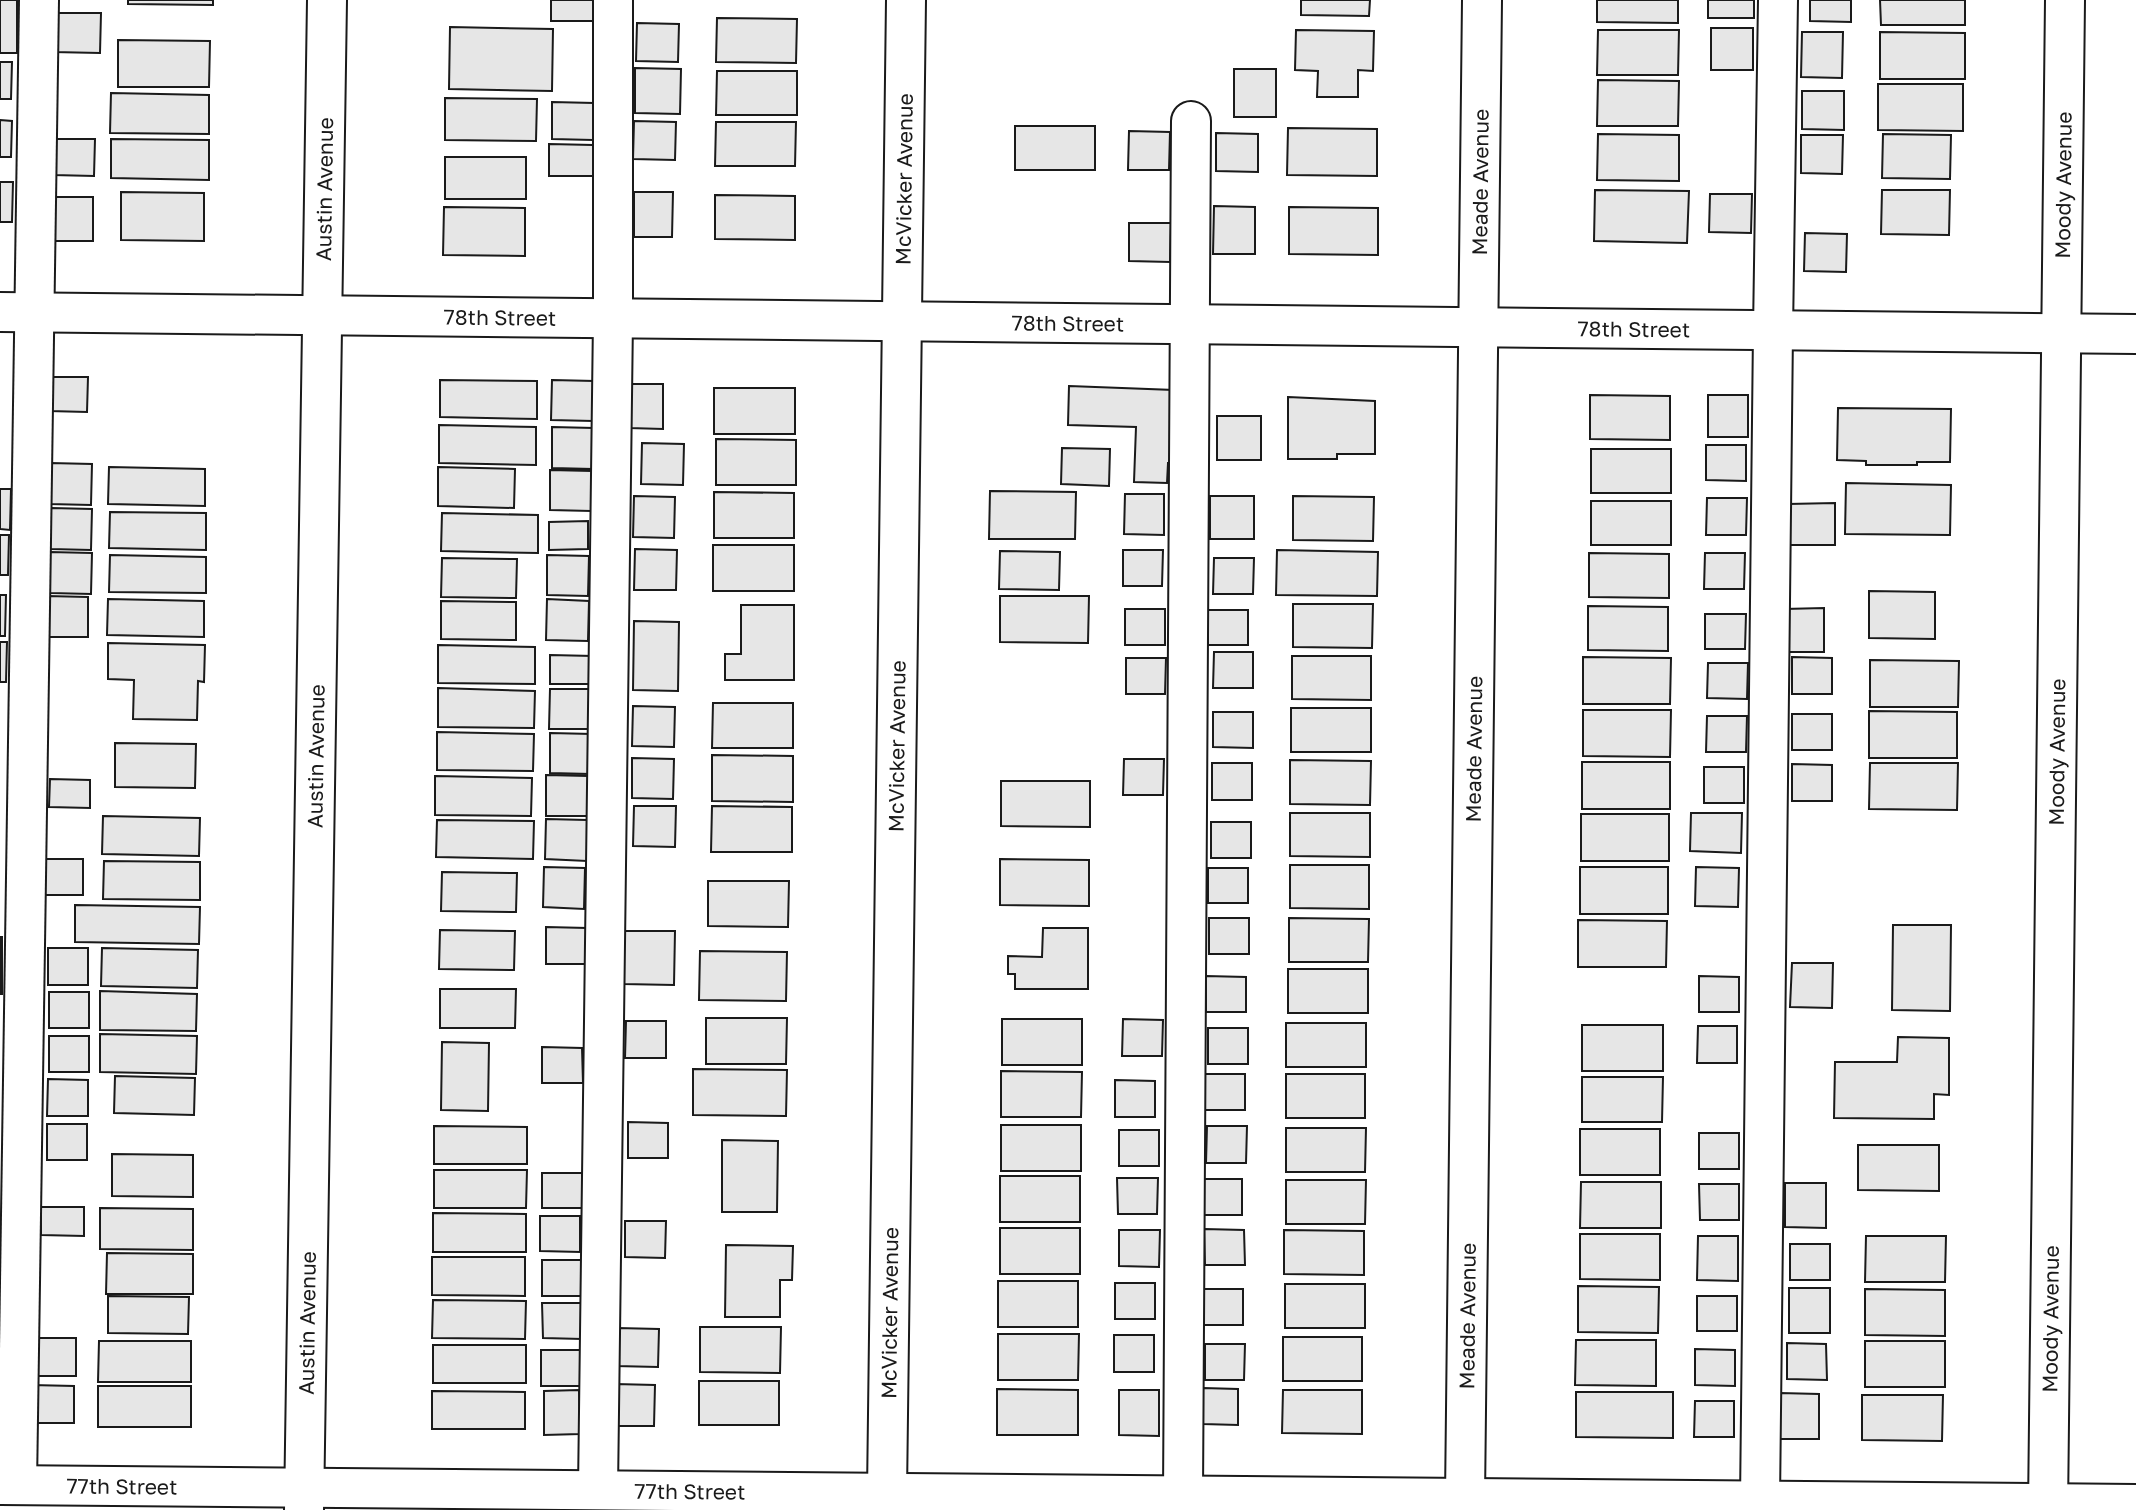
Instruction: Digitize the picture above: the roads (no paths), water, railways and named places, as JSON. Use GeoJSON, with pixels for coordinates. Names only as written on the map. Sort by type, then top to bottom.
{"type":"FeatureCollection","features":[{"type":"Feature","properties":{"kind":"street"},"geometry":{"type":"LineString","coordinates":[[9,1485],[17,312],[39,0]]}},
{"type":"Feature","properties":{"kind":"street","name":"Austin Avenue"},"geometry":{"type":"LineString","coordinates":[[304,1499],[327,0]]}},
{"type":"Feature","properties":{"kind":"street"},"geometry":{"type":"LineString","coordinates":[[598,1490],[613,319],[613,0]]}},
{"type":"Feature","properties":{"kind":"street","name":"McVicker Avenue"},"geometry":{"type":"LineString","coordinates":[[900,1499],[902,323],[906,0]]}},
{"type":"Feature","properties":{"kind":"street","name":"Meade Avenue"},"geometry":{"type":"LineString","coordinates":[[1465,1498],[1482,0]]}},
{"type":"Feature","properties":{"kind":"street"},"geometry":{"type":"LineString","coordinates":[[1778,0],[1773,331],[1779,1504]]}},
{"type":"Feature","properties":{"kind":"street","name":"Moody Avenue"},"geometry":{"type":"LineString","coordinates":[[2048,1507],[2065,0]]}},
{"type":"Feature","properties":{"kind":"street"},"geometry":{"type":"LineString","coordinates":[[1183,1496],[1191,121]]}},
{"type":"Feature","properties":{"kind":"street","name":"78th Street"},"geometry":{"type":"LineString","coordinates":[[17,312],[2136,334]]}},
{"type":"Feature","properties":{"kind":"street","name":"77th Street"},"geometry":{"type":"LineString","coordinates":[[9,1485],[63,1498],[304,1499],[598,1490],[900,1499],[1183,1496],[1465,1498],[1671,1505],[2048,1507],[2136,1504]]}}]}
